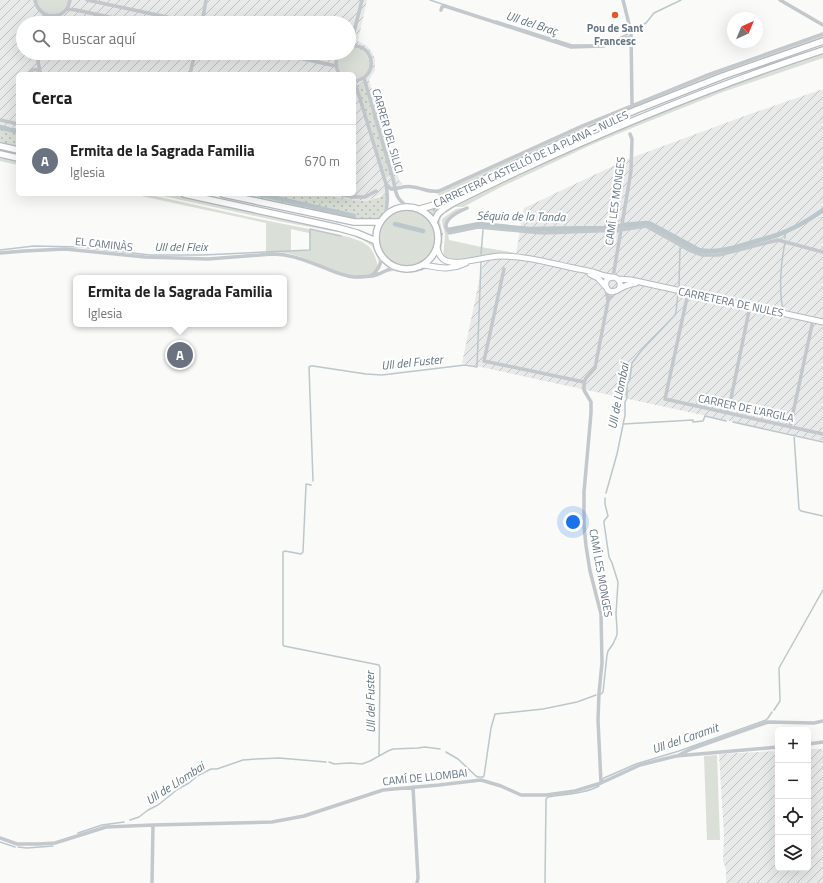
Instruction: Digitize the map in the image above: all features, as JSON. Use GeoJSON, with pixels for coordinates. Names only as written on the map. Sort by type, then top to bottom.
{"type":"FeatureCollection","features":[{"type":"Feature","properties":{"kind":"main road","name":"CARRETERA CASTELLÓ DE LA PLANA - NULES"},"geometry":{"type":"LineString","coordinates":[[420,209],[434,205],[556,145],[636,110],[723,76],[823,41]]}},
{"type":"Feature","properties":{"kind":"main road","name":"CARRETERA CASTELLÓ DE LA PLANA - NULES"},"geometry":{"type":"LineString","coordinates":[[434,222],[441,211],[458,201],[558,153],[682,101],[758,72],[823,50]]}},
{"type":"Feature","properties":{"kind":"main road"},"geometry":{"type":"LineString","coordinates":[[0,146],[16,150]]}},
{"type":"Feature","properties":{"kind":"main road"},"geometry":{"type":"LineString","coordinates":[[0,154],[16,158]]}},
{"type":"Feature","properties":{"kind":"main road"},"geometry":{"type":"LineString","coordinates":[[193,196],[339,228],[357,233],[376,241]]}},
{"type":"Feature","properties":{"kind":"main road"},"geometry":{"type":"LineString","coordinates":[[232,196],[354,222],[380,222]]}},
{"type":"Feature","properties":{"kind":"main road"},"geometry":{"type":"LineString","coordinates":[[407,206],[420,209],[428,214],[434,222],[438,233],[437,248],[431,258],[423,265],[405,269],[388,263],[378,249],[376,241],[376,231],[380,222],[385,215],[395,208],[407,206]]}},
{"type":"Feature","properties":{"kind":"main road","name":"CARRETERA DE NULES"},"geometry":{"type":"LineString","coordinates":[[437,248],[441,258],[452,262],[471,261],[496,256],[528,258],[592,271],[604,276],[614,276],[823,322]]}},
{"type":"Feature","properties":{"kind":"main road","name":"CARRETERA DE NULES"},"geometry":{"type":"LineString","coordinates":[[423,265],[454,268],[471,261]]}},
{"type":"Feature","properties":{"kind":"main road","name":"CARRETERA DE NULES"},"geometry":{"type":"LineString","coordinates":[[582,270],[598,278],[606,288]]}},
{"type":"Feature","properties":{"kind":"main road"},"geometry":{"type":"LineString","coordinates":[[617,290],[620,282],[614,276],[607,279],[605,283],[606,288],[610,291],[617,290],[639,282]]}},
{"type":"Feature","properties":{"kind":"street"},"geometry":{"type":"LineString","coordinates":[[30,0],[35,1],[38,9],[44,14],[52,16],[60,14],[67,9],[70,0]]}},
{"type":"Feature","properties":{"kind":"street"},"geometry":{"type":"LineString","coordinates":[[87,0],[162,16]]}},
{"type":"Feature","properties":{"kind":"street"},"geometry":{"type":"LineString","coordinates":[[203,16],[206,0]]}},
{"type":"Feature","properties":{"kind":"street"},"geometry":{"type":"LineString","coordinates":[[356,24],[362,0]]}},
{"type":"Feature","properties":{"kind":"street"},"geometry":{"type":"LineString","coordinates":[[623,0],[632,37],[632,105]]}},
{"type":"Feature","properties":{"kind":"street"},"geometry":{"type":"LineString","coordinates":[[780,0],[823,25]]}},
{"type":"Feature","properties":{"kind":"street"},"geometry":{"type":"LineString","coordinates":[[441,10],[442,7],[445,6],[571,47],[604,46],[620,39],[632,37]]}},
{"type":"Feature","properties":{"kind":"street"},"geometry":{"type":"LineString","coordinates":[[67,9],[104,16]]}},
{"type":"Feature","properties":{"kind":"street"},"geometry":{"type":"LineString","coordinates":[[393,179],[403,186],[436,192],[439,191],[632,105],[705,76],[823,34]]}},
{"type":"Feature","properties":{"kind":"street"},"geometry":{"type":"LineString","coordinates":[[356,45],[362,47],[366,51],[370,56],[371,62],[371,68],[368,74],[364,78],[356,81]]}},
{"type":"Feature","properties":{"kind":"street"},"geometry":{"type":"LineString","coordinates":[[190,72],[193,60]]}},
{"type":"Feature","properties":{"kind":"street"},"geometry":{"type":"LineString","coordinates":[[308,60],[336,66]]}},
{"type":"Feature","properties":{"kind":"street"},"geometry":{"type":"LineString","coordinates":[[336,60],[338,72]]}},
{"type":"Feature","properties":{"kind":"street"},"geometry":{"type":"LineString","coordinates":[[30,72],[38,62]]}},
{"type":"Feature","properties":{"kind":"street"},"geometry":{"type":"LineString","coordinates":[[38,62],[41,72]]}},
{"type":"Feature","properties":{"kind":"street"},"geometry":{"type":"LineString","coordinates":[[33,70],[38,70],[40,72]]}},
{"type":"Feature","properties":{"kind":"street","name":"CARRER DEL SILICI"},"geometry":{"type":"LineString","coordinates":[[364,78],[398,198],[407,206]]}},
{"type":"Feature","properties":{"kind":"street","name":"CARRER DEL SILICI"},"geometry":{"type":"LineString","coordinates":[[356,87],[386,184],[388,206],[385,215]]}},
{"type":"Feature","properties":{"kind":"street"},"geometry":{"type":"LineString","coordinates":[[0,120],[16,124]]}},
{"type":"Feature","properties":{"kind":"street","name":"CAMÍ LES MONGES"},"geometry":{"type":"LineString","coordinates":[[614,276],[620,230],[631,171],[632,139],[630,134]]}},
{"type":"Feature","properties":{"kind":"street","name":"CARRER DEL SILICI"},"geometry":{"type":"LineString","coordinates":[[386,184],[391,189],[396,189]]}},
{"type":"Feature","properties":{"kind":"street"},"geometry":{"type":"LineString","coordinates":[[396,189],[403,186]]}},
{"type":"Feature","properties":{"kind":"street"},"geometry":{"type":"LineString","coordinates":[[348,196],[364,197],[376,190]]}},
{"type":"Feature","properties":{"kind":"street"},"geometry":{"type":"LineString","coordinates":[[467,208],[458,212],[446,222],[446,227],[449,233],[478,227],[543,234],[620,230],[646,226],[689,250],[702,255],[719,255],[778,240],[823,252]]}},
{"type":"Feature","properties":{"kind":"street","name":"EL CAMINÀS"},"geometry":{"type":"LineString","coordinates":[[0,253],[65,249],[145,257],[202,259],[281,254],[303,259],[341,274],[354,277],[376,275],[396,267]]}},
{"type":"Feature","properties":{"kind":"street"},"geometry":{"type":"LineString","coordinates":[[371,276],[380,267],[382,256]]}},
{"type":"Feature","properties":{"kind":"street"},"geometry":{"type":"LineString","coordinates":[[504,268],[484,361],[584,382],[596,368],[608,301],[606,288]]}},
{"type":"Feature","properties":{"kind":"street"},"geometry":{"type":"LineString","coordinates":[[608,301],[617,290]]}},
{"type":"Feature","properties":{"kind":"street","name":"CARRER DE L'ARGILA"},"geometry":{"type":"LineString","coordinates":[[688,293],[665,399],[823,434]]}},
{"type":"Feature","properties":{"kind":"street"},"geometry":{"type":"LineString","coordinates":[[728,413],[750,306]]}},
{"type":"Feature","properties":{"kind":"street"},"geometry":{"type":"LineString","coordinates":[[790,427],[813,320]]}},
{"type":"Feature","properties":{"kind":"street","name":"CAMÍ LES MONGES"},"geometry":{"type":"LineString","coordinates":[[584,382],[584,390],[591,402],[584,492],[584,526],[590,571],[601,614],[602,663],[598,720],[601,783]]}},
{"type":"Feature","properties":{"kind":"street"},"geometry":{"type":"LineString","coordinates":[[676,756],[691,749],[768,722],[814,723],[823,721]]}},
{"type":"Feature","properties":{"kind":"street"},"geometry":{"type":"LineString","coordinates":[[811,744],[823,742]]}},
{"type":"Feature","properties":{"kind":"street","name":"CAMÍ DE LLOMBAI"},"geometry":{"type":"LineString","coordinates":[[0,838],[17,844],[26,844],[55,842],[106,828],[153,825],[272,822],[304,816],[383,790],[481,780],[501,786],[521,795],[575,791],[601,783],[640,765],[676,756],[775,747]]}},
{"type":"Feature","properties":{"kind":"street"},"geometry":{"type":"LineString","coordinates":[[413,787],[418,878],[417,883]]}},
{"type":"Feature","properties":{"kind":"street"},"geometry":{"type":"LineString","coordinates":[[152,883],[153,825]]}},
{"type":"Feature","properties":{"kind":"shaded area"},"geometry":{"type":"Polygon","coordinates":[[[0,0],[367,0],[358,41],[368,47],[375,59],[375,70],[369,80],[399,180],[403,184],[366,201],[351,200],[333,196],[356,196],[356,72],[16,72],[16,129],[0,125],[0,0]]]}},
{"type":"Feature","properties":{"kind":"shaded area"},"geometry":{"type":"Polygon","coordinates":[[[36,0],[68,1],[60,12],[57,14],[50,14],[41,10],[36,0]]]}},
{"type":"Feature","properties":{"kind":"shaded area"},"geometry":{"type":"Polygon","coordinates":[[[823,35],[823,38],[713,77],[625,112],[511,163],[440,198],[438,194],[435,193],[675,88],[823,35]]]}},
{"type":"Feature","properties":{"kind":"shaded area"},"geometry":{"type":"Polygon","coordinates":[[[357,48],[363,51],[367,56],[369,67],[366,73],[356,78],[356,72],[341,72],[338,64],[339,60],[356,60],[357,48]]]}},
{"type":"Feature","properties":{"kind":"shaded area"},"geometry":{"type":"Polygon","coordinates":[[[823,52],[823,58],[723,92],[642,124],[591,145],[501,187],[463,207],[455,207],[446,213],[445,211],[495,185],[614,131],[718,90],[823,52]]]}},
{"type":"Feature","properties":{"kind":"shaded area"},"geometry":{"type":"Polygon","coordinates":[[[363,82],[391,176],[386,177],[357,84],[363,82]]]}},
{"type":"Feature","properties":{"kind":"shaded area"},"geometry":{"type":"Polygon","coordinates":[[[823,89],[823,441],[462,363],[486,248],[516,253],[524,208],[628,159],[823,89]]]}},
{"type":"Feature","properties":{"kind":"shaded area"},"geometry":{"type":"Polygon","coordinates":[[[0,125],[16,129],[16,147],[0,144],[0,125]]]}},
{"type":"Feature","properties":{"kind":"shaded area"},"geometry":{"type":"Polygon","coordinates":[[[0,156],[16,160],[16,165],[0,161],[0,156]]]}},
{"type":"Feature","properties":{"kind":"shaded area"},"geometry":{"type":"Polygon","coordinates":[[[386,191],[387,200],[384,211],[380,217],[370,220],[336,216],[245,196],[333,196],[351,200],[366,201],[380,197],[386,191]]]}},
{"type":"Feature","properties":{"kind":"shaded area"},"geometry":{"type":"Polygon","coordinates":[[[141,196],[155,196],[349,237],[366,244],[372,250],[378,267],[369,275],[345,275],[299,256],[282,253],[266,253],[266,223],[141,196]],[[291,229],[291,251],[310,251],[309,233],[291,229]]]}},
{"type":"Feature","properties":{"kind":"shaded area"},"geometry":{"type":"Polygon","coordinates":[[[163,196],[182,196],[344,231],[371,241],[378,252],[379,264],[372,246],[363,240],[338,232],[283,222],[163,196]]]}},
{"type":"Feature","properties":{"kind":"shaded area"},"geometry":{"type":"Polygon","coordinates":[[[440,204],[441,207],[434,217],[426,209],[440,204]]]}},
{"type":"Feature","properties":{"kind":"shaded area"},"geometry":{"type":"Polygon","coordinates":[[[463,208],[446,222],[449,240],[516,253],[497,254],[463,260],[443,257],[445,235],[442,219],[456,209],[463,208]]]}},
{"type":"Feature","properties":{"kind":"shaded area"},"geometry":{"type":"Polygon","coordinates":[[[401,210],[413,210],[423,214],[431,222],[435,232],[435,244],[431,254],[423,262],[413,266],[401,266],[391,262],[383,254],[379,244],[379,232],[383,222],[391,214],[401,210]]]}},
{"type":"Feature","properties":{"kind":"shaded area"},"geometry":{"type":"Polygon","coordinates":[[[443,212],[444,214],[441,217],[440,222],[443,234],[441,256],[439,251],[441,235],[438,221],[443,212]]]}},
{"type":"Feature","properties":{"kind":"shaded area"},"geometry":{"type":"Polygon","coordinates":[[[424,267],[429,268],[417,272],[407,273],[386,271],[393,268],[402,271],[411,271],[424,267]]]}},
{"type":"Feature","properties":{"kind":"shaded area"},"geometry":{"type":"Polygon","coordinates":[[[811,749],[823,749],[823,883],[726,883],[726,869],[723,861],[724,836],[719,754],[775,751],[775,871],[811,871],[811,749]]]}},
{"type":"Feature","properties":{"kind":"shaded area"},"geometry":{"type":"Polygon","coordinates":[[[717,755],[720,840],[707,840],[704,756],[717,755]]]}},
{"type":"Feature","properties":{"kind":"waterway","name":"Ull del Braç"},"geometry":{"type":"LineString","coordinates":[[430,0],[445,5]]}},
{"type":"Feature","properties":{"kind":"waterway","name":"Ull del Braç"},"geometry":{"type":"LineString","coordinates":[[633,30],[646,23],[654,13],[681,0]]}},
{"type":"Feature","properties":{"kind":"waterway","name":"Ull del Braç"},"geometry":{"type":"LineString","coordinates":[[496,21],[572,45],[598,45]]}},
{"type":"Feature","properties":{"kind":"waterway","name":"Ull del Braç"},"geometry":{"type":"LineString","coordinates":[[621,37],[628,34]]}},
{"type":"Feature","properties":{"kind":"waterway","name":"Séquia de la Tanda"},"geometry":{"type":"LineString","coordinates":[[0,127],[8,129]]}},
{"type":"Feature","properties":{"kind":"waterway","name":"Séquia de la Tanda"},"geometry":{"type":"LineString","coordinates":[[0,129],[16,133]]}},
{"type":"Feature","properties":{"kind":"waterway","name":"Séquia de la Tanda"},"geometry":{"type":"LineString","coordinates":[[11,130],[16,131]]}},
{"type":"Feature","properties":{"kind":"waterway","name":"Séquia de la Tanda"},"geometry":{"type":"LineString","coordinates":[[267,196],[354,216]]}},
{"type":"Feature","properties":{"kind":"waterway","name":"Séquia de la Tanda"},"geometry":{"type":"LineString","coordinates":[[272,196],[319,207],[320,204]]}},
{"type":"Feature","properties":{"kind":"waterway","name":"Séquia de la Tanda"},"geometry":{"type":"LineString","coordinates":[[623,225],[651,224],[699,250],[725,250],[777,235],[801,224],[823,210]]}},
{"type":"Feature","properties":{"kind":"waterway","name":"Séquia de la Tanda"},"geometry":{"type":"LineString","coordinates":[[624,227],[649,225],[688,247],[705,253],[729,251],[779,236],[823,212]]}},
{"type":"Feature","properties":{"kind":"waterway","name":"Séquia de la Tanda"},"geometry":{"type":"LineString","coordinates":[[395,224],[423,231]]}},
{"type":"Feature","properties":{"kind":"waterway","name":"Séquia de la Tanda"},"geometry":{"type":"LineString","coordinates":[[448,230],[479,224],[529,229],[604,228],[619,226]]}},
{"type":"Feature","properties":{"kind":"waterway","name":"Séquia de la Tanda"},"geometry":{"type":"LineString","coordinates":[[604,229],[616,227]]}},
{"type":"Feature","properties":{"kind":"waterway","name":"Séquia de la Tanda"},"geometry":{"type":"LineString","coordinates":[[525,228],[527,230],[595,229]]}},
{"type":"Feature","properties":{"kind":"waterway","name":"Ull del Fleix"},"geometry":{"type":"LineString","coordinates":[[0,250],[34,246],[81,247],[150,255],[203,255],[310,250],[310,229],[341,236]]}},
{"type":"Feature","properties":{"kind":"waterway","name":"Ull del Fuster"},"geometry":{"type":"LineString","coordinates":[[481,254],[483,230]]}},
{"type":"Feature","properties":{"kind":"waterway","name":"Séquia de la Tanda"},"geometry":{"type":"LineString","coordinates":[[785,231],[785,238]]}},
{"type":"Feature","properties":{"kind":"waterway"},"geometry":{"type":"LineString","coordinates":[[784,312],[781,297],[781,278],[785,243]]}},
{"type":"Feature","properties":{"kind":"waterway","name":"Ull de Llombai"},"geometry":{"type":"LineString","coordinates":[[679,286],[680,248]]}},
{"type":"Feature","properties":{"kind":"waterway","name":"Ull del Fuster"},"geometry":{"type":"LineString","coordinates":[[313,481],[309,367],[313,366],[382,375],[465,365],[477,367],[481,262]]}},
{"type":"Feature","properties":{"kind":"waterway","name":"Ull de Llombai"},"geometry":{"type":"LineString","coordinates":[[606,493],[617,454],[625,415],[627,385],[630,379],[632,363],[641,351],[675,315],[678,293]]}},
{"type":"Feature","properties":{"kind":"waterway"},"geometry":{"type":"LineString","coordinates":[[623,424],[693,420],[693,422],[703,421],[705,416],[726,421]]}},
{"type":"Feature","properties":{"kind":"waterway"},"geometry":{"type":"LineString","coordinates":[[733,422],[823,442]]}},
{"type":"Feature","properties":{"kind":"waterway"},"geometry":{"type":"LineString","coordinates":[[794,435],[799,509],[801,511],[823,516]]}},
{"type":"Feature","properties":{"kind":"waterway","name":"Ull del Fuster"},"geometry":{"type":"LineString","coordinates":[[311,485],[306,484],[303,552],[301,554],[285,551],[283,552],[283,645],[379,665],[379,756]]}},
{"type":"Feature","properties":{"kind":"waterway","name":"Ull de Llombai"},"geometry":{"type":"LineString","coordinates":[[601,694],[603,692],[608,651],[617,635],[616,614],[618,582],[609,557],[604,523],[608,516],[605,498]]}},
{"type":"Feature","properties":{"kind":"waterway","name":"Ull del Caramit"},"geometry":{"type":"LineString","coordinates":[[774,710],[780,701],[779,668],[823,590]]}},
{"type":"Feature","properties":{"kind":"waterway","name":"Ull de Llombai"},"geometry":{"type":"LineString","coordinates":[[446,752],[458,759],[476,776],[483,777],[491,728],[495,714],[543,709],[577,702],[596,695]]}},
{"type":"Feature","properties":{"kind":"waterway","name":"Ull del Caramit"},"geometry":{"type":"LineString","coordinates":[[602,780],[636,764],[679,751],[766,720],[772,712]]}},
{"type":"Feature","properties":{"kind":"waterway","name":"Ull de Llombai"},"geometry":{"type":"LineString","coordinates":[[329,762],[334,764],[362,764],[393,749],[425,747],[440,749]]}},
{"type":"Feature","properties":{"kind":"waterway","name":"Ull de Llombai"},"geometry":{"type":"LineString","coordinates":[[130,820],[139,817],[197,776],[211,769],[217,769],[243,760],[256,759],[279,758],[326,762]]}},
{"type":"Feature","properties":{"kind":"waterway","name":"Ull del Caramit"},"geometry":{"type":"LineString","coordinates":[[545,883],[546,799],[548,797],[587,791],[599,786]]}},
{"type":"Feature","properties":{"kind":"waterway","name":"Ull de Llombai"},"geometry":{"type":"LineString","coordinates":[[78,833],[102,825],[124,822]]}},
{"type":"Feature","properties":{"kind":"waterway","name":"Ull de Llombai"},"geometry":{"type":"LineString","coordinates":[[0,842],[15,847]]}},
{"type":"Feature","properties":{"kind":"waterway","name":"Ull de Llombai"},"geometry":{"type":"LineString","coordinates":[[18,847],[27,848],[53,846]]}},
{"type":"Feature","properties":{"kind":"place","name":"Pou de Sant Francesc"},"geometry":{"type":"Point","coordinates":[615,15]}},
{"type":"Feature","properties":{"kind":"place","name":"Ermita de la Sagrada Familia"},"geometry":{"type":"Point","coordinates":[180,355]}}]}
